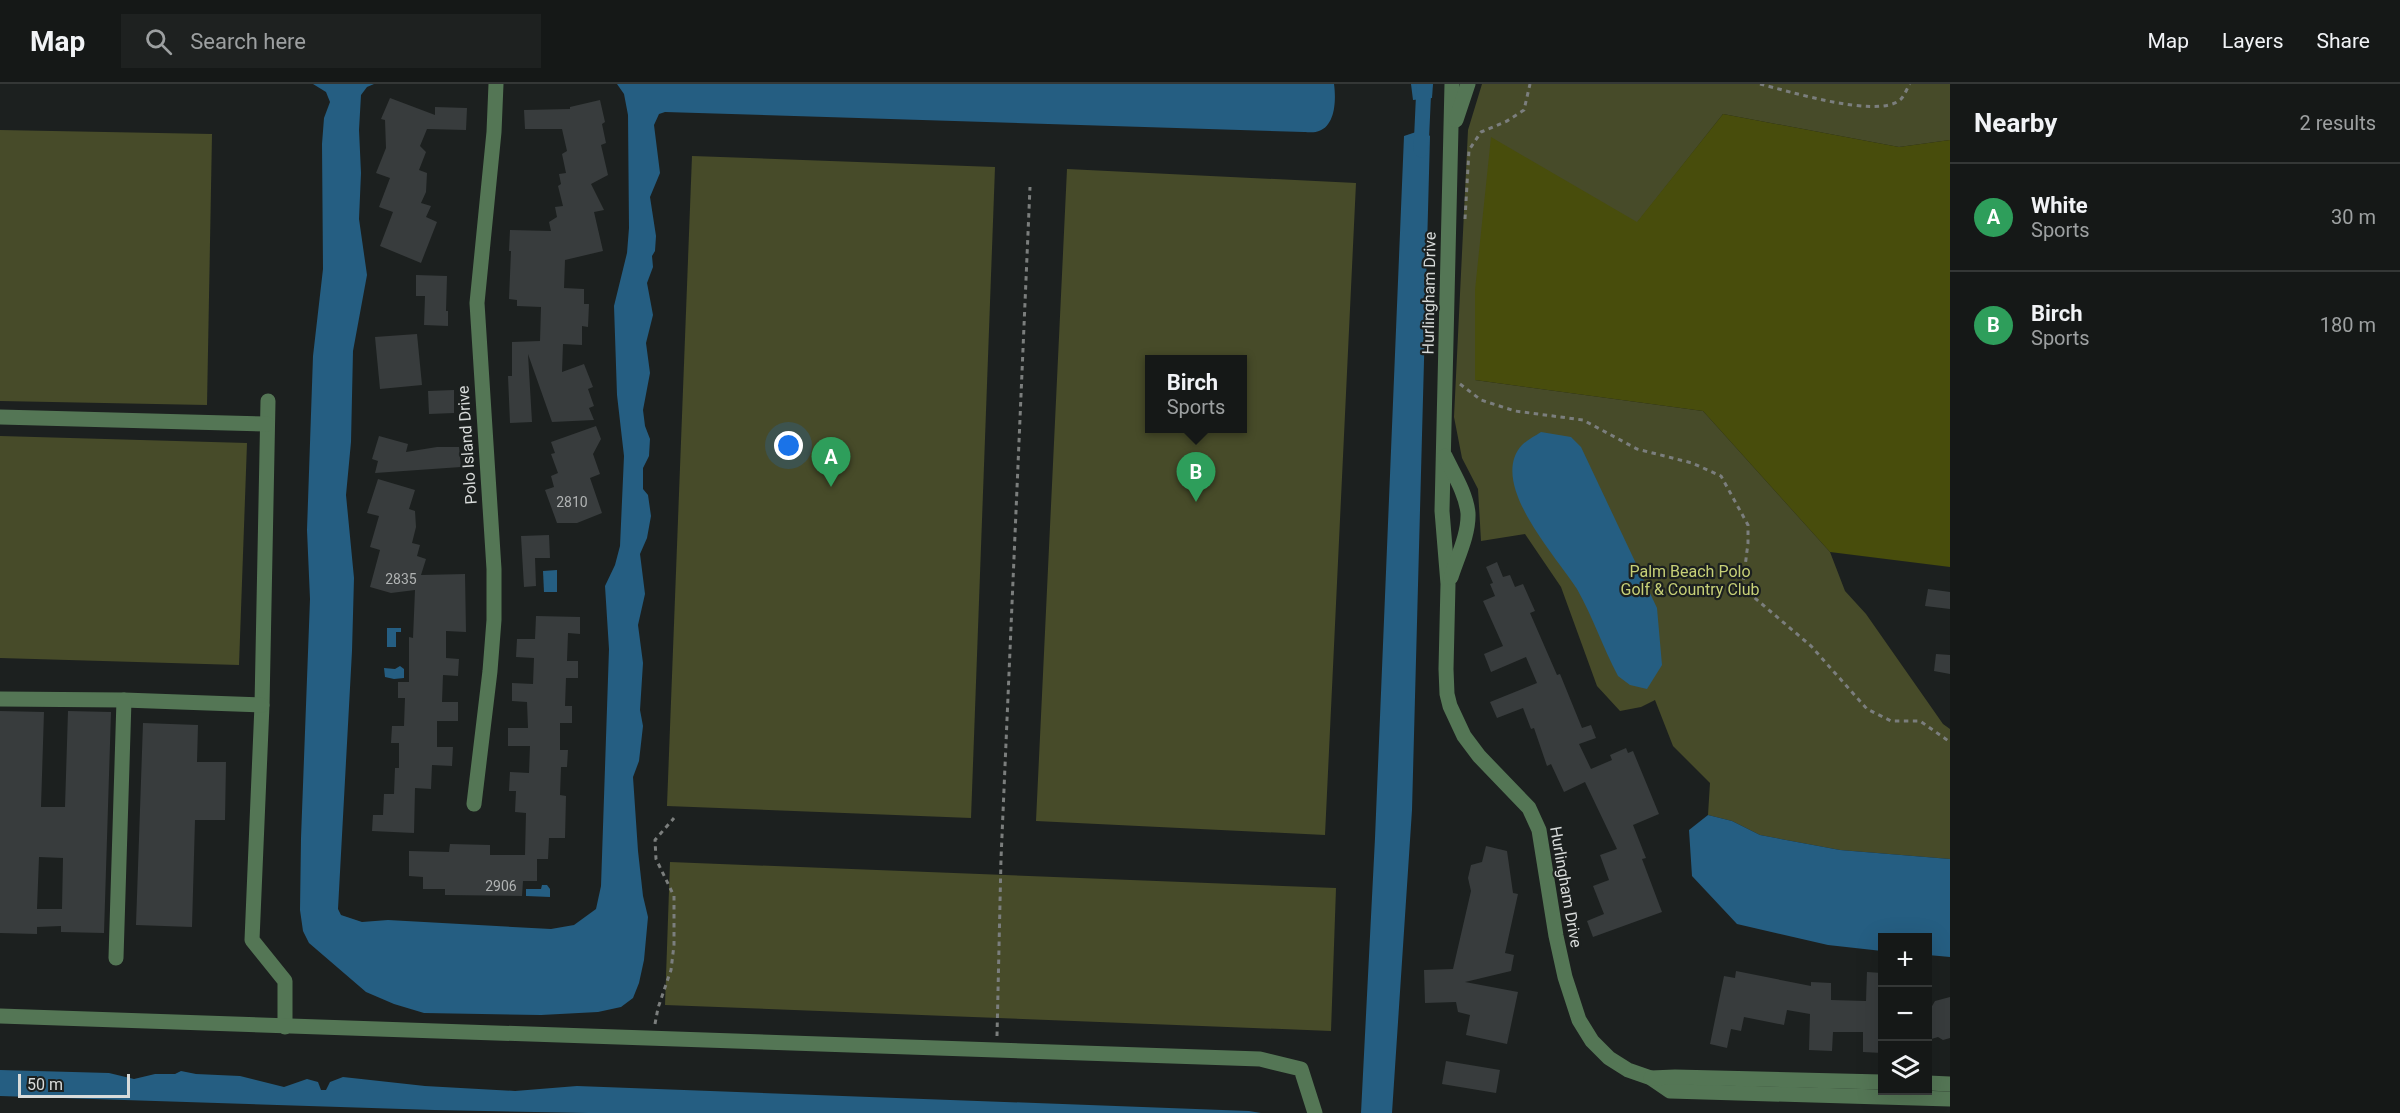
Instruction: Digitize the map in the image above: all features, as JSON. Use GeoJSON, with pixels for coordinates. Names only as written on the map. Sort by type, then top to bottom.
{"type":"FeatureCollection","features":[{"type":"Feature","properties":{"kind":"street","name":"Polo Island Drive"},"geometry":{"type":"LineString","coordinates":[[474,804],[494,620],[494,569],[477,303],[494,132],[496,84]]}},
{"type":"Feature","properties":{"kind":"street","name":"Hurlingham Drive"},"geometry":{"type":"LineString","coordinates":[[1452,84],[1442,511],[1448,584],[1446,681],[1450,706],[1471,747],[1514,790],[1535,819],[1542,841],[1560,956],[1579,1020],[1592,1041],[1610,1058],[1628,1070],[1651,1078],[1670,1091],[1950,1099]]}},
{"type":"Feature","properties":{"kind":"street","name":"Hurlingham Drive"},"geometry":{"type":"LineString","coordinates":[[1451,134],[1468,84]]}},
{"type":"Feature","properties":{"kind":"street"},"geometry":{"type":"LineString","coordinates":[[268,400],[262,705],[252,940],[285,981],[285,1027]]}},
{"type":"Feature","properties":{"kind":"street"},"geometry":{"type":"LineString","coordinates":[[0,417],[267,424]]}},
{"type":"Feature","properties":{"kind":"street","name":"Hurlingham Drive"},"geometry":{"type":"LineString","coordinates":[[1443,453],[1462,490],[1468,513],[1463,541],[1448,584]]}},
{"type":"Feature","properties":{"kind":"street"},"geometry":{"type":"LineString","coordinates":[[0,699],[124,700],[262,705]]}},
{"type":"Feature","properties":{"kind":"street"},"geometry":{"type":"LineString","coordinates":[[116,958],[124,700]]}},
{"type":"Feature","properties":{"kind":"street"},"geometry":{"type":"LineString","coordinates":[[0,1016],[1260,1059],[1301,1069],[1315,1113]]}},
{"type":"Feature","properties":{"kind":"street","name":"Hurlingham Drive"},"geometry":{"type":"LineString","coordinates":[[1651,1078],[1878,1082]]}},
{"type":"Feature","properties":{"kind":"street"},"geometry":{"type":"LineString","coordinates":[[1932,1083],[1950,1084]]}},
{"type":"Feature","properties":{"kind":"path"},"geometry":{"type":"LineString","coordinates":[[1465,220],[1469,150],[1481,132],[1507,121],[1524,110],[1530,84]]}},
{"type":"Feature","properties":{"kind":"path"},"geometry":{"type":"LineString","coordinates":[[1760,84],[1859,107],[1882,106],[1900,100],[1910,84]]}},
{"type":"Feature","properties":{"kind":"path"},"geometry":{"type":"LineString","coordinates":[[996,1050],[1002,848],[1030,187]]}},
{"type":"Feature","properties":{"kind":"path"},"geometry":{"type":"LineString","coordinates":[[1458,383],[1481,400],[1515,411],[1583,420],[1637,449],[1692,463],[1721,476],[1748,525],[1743,583],[1749,594],[1811,646],[1868,709],[1892,721],[1920,721],[1950,742]]}},
{"type":"Feature","properties":{"kind":"path"},"geometry":{"type":"LineString","coordinates":[[653,1037],[658,1008],[671,970],[674,945],[674,896],[656,860],[655,840],[674,818]]}},
{"type":"Feature","properties":{"kind":"green space","name":"Palm Beach Polo Golf & Country Club"},"geometry":{"type":"Polygon","coordinates":[[[1482,84],[1950,84],[1950,140],[1899,147],[1723,114],[1637,223],[1475,380],[1703,411],[1830,552],[1845,591],[1866,614],[1943,724],[1950,729],[1950,859],[1840,850],[1760,835],[1732,821],[1708,815],[1710,783],[1673,746],[1655,700],[1641,707],[1620,711],[1597,686],[1561,587],[1525,534],[1481,541],[1478,489],[1462,458],[1454,417],[1468,130],[1482,84]]]}},
{"type":"Feature","properties":{"kind":"green space"},"geometry":{"type":"Polygon","coordinates":[[[1723,114],[1899,147],[1950,140],[1950,567],[1830,552],[1703,411],[1475,380],[1475,290],[1491,137],[1637,222],[1723,114]]]}},
{"type":"Feature","properties":{"kind":"green space"},"geometry":{"type":"Polygon","coordinates":[[[0,130],[212,134],[207,405],[0,401],[0,130]]]}},
{"type":"Feature","properties":{"kind":"green space"},"geometry":{"type":"Polygon","coordinates":[[[692,156],[995,167],[971,818],[667,806],[692,156]]]}},
{"type":"Feature","properties":{"kind":"green space"},"geometry":{"type":"Polygon","coordinates":[[[1067,169],[1356,183],[1325,835],[1036,821],[1067,169]]]}},
{"type":"Feature","properties":{"kind":"green space"},"geometry":{"type":"Polygon","coordinates":[[[0,436],[247,443],[239,665],[0,658],[0,436]]]}},
{"type":"Feature","properties":{"kind":"green space"},"geometry":{"type":"Polygon","coordinates":[[[670,862],[1336,888],[1331,1031],[665,1005],[670,862]]]}},
{"type":"Feature","properties":{"kind":"water"},"geometry":{"type":"Polygon","coordinates":[[[313,84],[374,84],[367,87],[361,95],[359,130],[361,173],[359,219],[367,275],[353,351],[351,442],[346,495],[354,578],[338,909],[341,915],[362,922],[388,920],[551,929],[574,925],[596,909],[601,886],[609,649],[605,586],[615,565],[620,546],[624,456],[617,395],[614,306],[627,253],[629,228],[628,115],[624,94],[617,84],[1334,84],[1335,96],[1334,110],[1329,123],[1325,128],[1312,132],[665,112],[659,114],[654,125],[660,173],[650,197],[656,236],[655,251],[652,256],[653,267],[647,283],[653,315],[646,343],[650,373],[643,410],[645,426],[650,439],[649,456],[643,468],[643,489],[648,495],[651,516],[647,538],[640,554],[645,594],[638,625],[643,663],[640,710],[643,726],[639,761],[633,777],[638,851],[648,917],[644,960],[633,998],[621,1007],[598,1012],[541,1015],[424,1013],[394,1004],[366,992],[309,943],[303,931],[300,910],[301,838],[310,599],[307,530],[313,356],[323,269],[322,144],[324,118],[330,102],[326,92],[313,84]]]}},
{"type":"Feature","properties":{"kind":"water"},"geometry":{"type":"Polygon","coordinates":[[[1411,84],[1433,84],[1432,98],[1413,100],[1411,84]]]}},
{"type":"Feature","properties":{"kind":"water"},"geometry":{"type":"Polygon","coordinates":[[[1422,130],[1430,136],[1412,810],[1392,1113],[1361,1113],[1375,838],[1404,136],[1422,130]]]}},
{"type":"Feature","properties":{"kind":"water"},"geometry":{"type":"Polygon","coordinates":[[[1541,432],[1571,437],[1581,447],[1657,608],[1662,665],[1647,689],[1630,685],[1618,676],[1577,589],[1529,519],[1519,499],[1513,479],[1513,461],[1522,445],[1541,432]]]}},
{"type":"Feature","properties":{"kind":"water"},"geometry":{"type":"Polygon","coordinates":[[[557,570],[557,592],[544,592],[543,571],[557,570]]]}},
{"type":"Feature","properties":{"kind":"water"},"geometry":{"type":"Polygon","coordinates":[[[387,628],[401,628],[401,632],[396,632],[396,647],[387,647],[387,628]]]}},
{"type":"Feature","properties":{"kind":"water"},"geometry":{"type":"Polygon","coordinates":[[[400,666],[404,669],[404,678],[385,677],[384,668],[395,669],[400,666]]]}},
{"type":"Feature","properties":{"kind":"water"},"geometry":{"type":"Polygon","coordinates":[[[1708,815],[1732,821],[1760,835],[1840,850],[1950,859],[1950,957],[1932,955],[1932,933],[1878,933],[1878,951],[1828,945],[1737,924],[1692,876],[1689,830],[1708,815]]]}},
{"type":"Feature","properties":{"kind":"water"},"geometry":{"type":"Polygon","coordinates":[[[542,885],[547,885],[550,889],[550,897],[526,896],[526,889],[541,889],[542,885]]]}},
{"type":"Feature","properties":{"kind":"water"},"geometry":{"type":"Polygon","coordinates":[[[0,1070],[109,1073],[134,1079],[155,1074],[175,1074],[181,1071],[240,1076],[284,1087],[307,1079],[318,1082],[321,1090],[326,1090],[330,1082],[343,1077],[425,1086],[515,1091],[577,1086],[1261,1113],[588,1113],[0,1096],[0,1070]]]}},
{"type":"Feature","properties":{"kind":"building"},"geometry":{"type":"Polygon","coordinates":[[[390,98],[435,115],[435,107],[467,108],[466,130],[427,129],[420,146],[426,152],[419,170],[427,173],[426,192],[421,203],[431,206],[426,217],[437,222],[421,263],[380,246],[393,212],[379,207],[390,178],[376,173],[386,148],[385,120],[381,119],[390,98]]]}},
{"type":"Feature","properties":{"kind":"building"},"geometry":{"type":"Polygon","coordinates":[[[600,100],[605,122],[602,124],[606,143],[601,145],[608,175],[591,184],[604,210],[594,212],[603,251],[565,260],[564,288],[584,289],[584,304],[589,304],[588,327],[582,326],[582,345],[563,344],[562,372],[584,364],[593,387],[588,389],[594,406],[589,408],[594,420],[552,422],[528,354],[532,422],[510,423],[508,376],[512,376],[512,342],[540,341],[541,307],[517,306],[517,300],[509,299],[510,230],[551,231],[549,222],[557,217],[555,207],[563,206],[558,186],[561,184],[559,174],[566,173],[562,154],[567,151],[562,129],[525,129],[524,110],[570,109],[570,107],[600,100]]]}},
{"type":"Feature","properties":{"kind":"building"},"geometry":{"type":"Polygon","coordinates":[[[416,275],[447,276],[448,326],[424,325],[425,296],[416,296],[416,275]]]}},
{"type":"Feature","properties":{"kind":"building"},"geometry":{"type":"Polygon","coordinates":[[[417,334],[422,385],[380,389],[375,337],[417,334]]]}},
{"type":"Feature","properties":{"kind":"building"},"geometry":{"type":"Polygon","coordinates":[[[454,390],[454,413],[429,414],[428,391],[454,390]]]}},
{"type":"Feature","properties":{"kind":"building"},"geometry":{"type":"Polygon","coordinates":[[[596,426],[601,439],[593,454],[600,474],[590,478],[602,513],[577,523],[557,523],[545,490],[554,487],[551,476],[558,473],[551,454],[555,453],[551,442],[596,426]]]}},
{"type":"Feature","properties":{"kind":"building"},"geometry":{"type":"Polygon","coordinates":[[[379,436],[408,444],[406,452],[437,447],[459,447],[461,467],[375,473],[378,461],[372,459],[379,436]]]}},
{"type":"Feature","properties":{"kind":"building"},"geometry":{"type":"Polygon","coordinates":[[[378,479],[415,490],[409,509],[415,511],[416,527],[412,543],[420,545],[417,556],[426,559],[421,575],[465,574],[466,632],[446,631],[446,658],[459,659],[458,676],[443,675],[442,702],[458,702],[458,721],[437,721],[437,747],[453,747],[452,766],[432,765],[431,789],[415,788],[414,833],[372,831],[373,815],[383,815],[384,794],[394,794],[395,768],[399,768],[399,743],[391,743],[392,726],[404,726],[405,698],[398,698],[398,682],[409,682],[409,637],[413,638],[415,590],[391,593],[370,587],[380,550],[370,547],[379,516],[367,513],[378,479]]]}},
{"type":"Feature","properties":{"kind":"building"},"geometry":{"type":"Polygon","coordinates":[[[549,535],[550,558],[535,558],[536,586],[524,587],[521,536],[549,535]]]}},
{"type":"Feature","properties":{"kind":"building"},"geometry":{"type":"Polygon","coordinates":[[[1497,562],[1503,577],[1510,575],[1515,587],[1523,584],[1535,611],[1530,613],[1557,675],[1560,674],[1582,728],[1591,725],[1596,738],[1579,744],[1591,769],[1612,760],[1610,755],[1626,748],[1628,753],[1633,751],[1659,814],[1633,825],[1646,858],[1642,859],[1662,912],[1593,937],[1587,921],[1604,914],[1593,886],[1609,880],[1600,855],[1617,849],[1585,782],[1564,792],[1551,764],[1547,766],[1534,728],[1531,729],[1523,708],[1497,718],[1490,702],[1537,683],[1526,657],[1491,672],[1484,654],[1503,646],[1483,601],[1495,596],[1490,584],[1493,583],[1486,567],[1497,562]]]}},
{"type":"Feature","properties":{"kind":"building"},"geometry":{"type":"Polygon","coordinates":[[[1928,589],[1950,592],[1950,609],[1925,606],[1928,589]]]}},
{"type":"Feature","properties":{"kind":"building"},"geometry":{"type":"Polygon","coordinates":[[[536,616],[580,617],[580,634],[568,633],[567,661],[578,661],[578,678],[566,678],[565,706],[572,706],[572,723],[560,723],[560,750],[568,750],[567,767],[561,767],[560,795],[566,796],[565,838],[549,838],[548,859],[537,859],[537,881],[523,881],[522,896],[445,895],[445,889],[423,889],[423,877],[409,876],[409,851],[449,852],[450,844],[490,845],[490,855],[525,855],[526,813],[515,812],[516,791],[509,791],[510,772],[529,773],[530,746],[508,746],[508,728],[528,728],[527,702],[512,701],[512,683],[533,684],[534,658],[516,657],[517,639],[535,639],[536,616]]]}},
{"type":"Feature","properties":{"kind":"building"},"geometry":{"type":"Polygon","coordinates":[[[1936,654],[1950,655],[1950,674],[1934,671],[1936,654]]]}},
{"type":"Feature","properties":{"kind":"building"},"geometry":{"type":"Polygon","coordinates":[[[0,711],[44,712],[41,807],[65,807],[68,711],[111,712],[104,933],[61,932],[61,926],[37,927],[37,934],[0,933],[0,711]],[[39,857],[37,909],[62,909],[63,858],[39,857]]]}},
{"type":"Feature","properties":{"kind":"building"},"geometry":{"type":"Polygon","coordinates":[[[143,723],[198,725],[197,762],[226,762],[225,820],[195,820],[192,927],[136,925],[143,723]]]}},
{"type":"Feature","properties":{"kind":"building"},"geometry":{"type":"Polygon","coordinates":[[[1486,846],[1507,851],[1513,893],[1518,894],[1505,953],[1514,955],[1511,971],[1465,982],[1518,992],[1507,1044],[1466,1035],[1470,1015],[1458,1012],[1456,1002],[1425,1003],[1424,970],[1453,969],[1471,891],[1468,878],[1471,865],[1482,862],[1486,846]]]}},
{"type":"Feature","properties":{"kind":"building"},"geometry":{"type":"Polygon","coordinates":[[[1736,971],[1811,986],[1811,982],[1831,983],[1831,1000],[1866,1001],[1867,972],[1878,973],[1878,1053],[1863,1052],[1863,1032],[1833,1032],[1832,1051],[1809,1050],[1810,1014],[1787,1010],[1784,1025],[1744,1017],[1741,1031],[1731,1029],[1727,1048],[1710,1044],[1724,976],[1735,978],[1736,971]]]}},
{"type":"Feature","properties":{"kind":"building"},"geometry":{"type":"Polygon","coordinates":[[[1950,997],[1950,1038],[1932,1039],[1932,1006],[1935,1001],[1950,997]]]}},
{"type":"Feature","properties":{"kind":"building"},"geometry":{"type":"Polygon","coordinates":[[[1446,1061],[1500,1070],[1496,1093],[1442,1084],[1446,1061]]]}},
{"type":"Feature","properties":{"kind":"waterway"},"geometry":{"type":"LineString","coordinates":[[1421,150],[1424,84]]}},
{"type":"Feature","properties":{"kind":"place","name":"White"},"geometry":{"type":"Point","coordinates":[831,487]}},
{"type":"Feature","properties":{"kind":"place","name":"Birch"},"geometry":{"type":"Point","coordinates":[1196,502]}}]}
